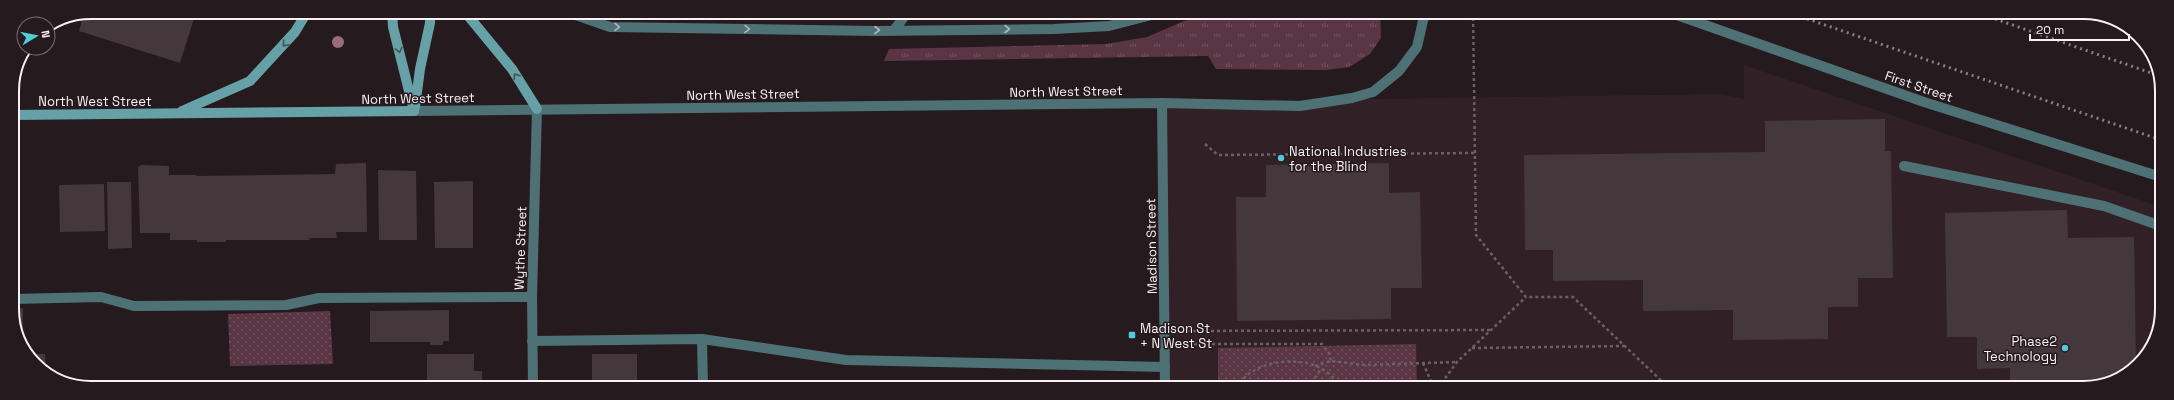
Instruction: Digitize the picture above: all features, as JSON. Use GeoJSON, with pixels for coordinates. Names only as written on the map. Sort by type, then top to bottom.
{"type":"FeatureCollection","features":[{"type":"Feature","properties":{"kind":"main road"},"geometry":{"type":"LineString","coordinates":[[177,114],[250,81],[295,32],[303,19]]}},
{"type":"Feature","properties":{"kind":"main road"},"geometry":{"type":"LineString","coordinates":[[392,19],[414,111]]}},
{"type":"Feature","properties":{"kind":"main road"},"geometry":{"type":"LineString","coordinates":[[414,111],[420,69],[430,19]]}},
{"type":"Feature","properties":{"kind":"main road"},"geometry":{"type":"LineString","coordinates":[[471,19],[512,69],[537,109]]}},
{"type":"Feature","properties":{"kind":"main road","name":"North West Street"},"geometry":{"type":"LineString","coordinates":[[19,115],[414,111]]}},
{"type":"Feature","properties":{"kind":"street"},"geometry":{"type":"LineString","coordinates":[[587,19],[610,27],[894,30],[1054,29],[1109,26],[1136,19]]}},
{"type":"Feature","properties":{"kind":"street"},"geometry":{"type":"LineString","coordinates":[[894,30],[903,19]]}},
{"type":"Feature","properties":{"kind":"street","name":"North West Street"},"geometry":{"type":"LineString","coordinates":[[414,111],[1162,103],[1300,106],[1352,98],[1373,92],[1399,71],[1417,47],[1423,19]]}},
{"type":"Feature","properties":{"kind":"street","name":"First Street"},"geometry":{"type":"LineString","coordinates":[[1688,19],[1924,102],[2155,175]]}},
{"type":"Feature","properties":{"kind":"street","name":"Madison Street"},"geometry":{"type":"LineString","coordinates":[[1162,103],[1165,381]]}},
{"type":"Feature","properties":{"kind":"street","name":"Wythe Street"},"geometry":{"type":"LineString","coordinates":[[533,381],[532,297],[537,109]]}},
{"type":"Feature","properties":{"kind":"street"},"geometry":{"type":"LineString","coordinates":[[1904,166],[2104,206],[2155,224]]}},
{"type":"Feature","properties":{"kind":"street"},"geometry":{"type":"LineString","coordinates":[[19,299],[101,297],[134,306],[149,306],[286,305],[319,298],[532,297]]}},
{"type":"Feature","properties":{"kind":"street"},"geometry":{"type":"LineString","coordinates":[[532,341],[702,339],[846,360],[1165,367]]}},
{"type":"Feature","properties":{"kind":"street"},"geometry":{"type":"LineString","coordinates":[[702,339],[703,381]]}},
{"type":"Feature","properties":{"kind":"path"},"geometry":{"type":"LineString","coordinates":[[1473,19],[1476,235],[1526,298]]}},
{"type":"Feature","properties":{"kind":"path"},"geometry":{"type":"LineString","coordinates":[[1205,144],[1218,155],[1475,152]]}},
{"type":"Feature","properties":{"kind":"path"},"geometry":{"type":"LineString","coordinates":[[1443,381],[1457,362],[1526,298],[1573,297],[1661,381]]}},
{"type":"Feature","properties":{"kind":"path"},"geometry":{"type":"LineString","coordinates":[[1165,331],[1492,330]]}},
{"type":"Feature","properties":{"kind":"path"},"geometry":{"type":"LineString","coordinates":[[1165,344],[1322,344],[1329,353],[1331,361]]}},
{"type":"Feature","properties":{"kind":"path"},"geometry":{"type":"LineString","coordinates":[[1472,348],[1625,346]]}},
{"type":"Feature","properties":{"kind":"path"},"geometry":{"type":"LineString","coordinates":[[1315,366],[1331,361],[1364,365],[1457,362]]}},
{"type":"Feature","properties":{"kind":"path"},"geometry":{"type":"LineString","coordinates":[[1241,381],[1244,377],[1259,369],[1275,363],[1294,362],[1315,366],[1328,372],[1336,381]]}},
{"type":"Feature","properties":{"kind":"path"},"geometry":{"type":"LineString","coordinates":[[1423,363],[1431,381]]}},
{"type":"Feature","properties":{"kind":"path"},"geometry":{"type":"LineString","coordinates":[[1313,381],[1321,369]]}},
{"type":"Feature","properties":{"kind":"shaded area"},"geometry":{"type":"Polygon","coordinates":[[[1744,65],[2155,205],[2155,309],[2154,323],[2148,341],[2134,360],[2115,374],[2101,379],[2083,381],[1169,381],[1165,102],[1722,94],[1744,99],[1744,65]]]}},
{"type":"Feature","properties":{"kind":"green space"},"geometry":{"type":"Polygon","coordinates":[[[1189,19],[1380,19],[1381,38],[1370,54],[1349,67],[1326,70],[1216,69],[1208,56],[884,61],[889,49],[1106,44],[1147,37],[1189,19]]]}},
{"type":"Feature","properties":{"kind":"green space"},"geometry":{"type":"Polygon","coordinates":[[[330,311],[333,364],[230,366],[228,314],[330,311]]]}},
{"type":"Feature","properties":{"kind":"green space"},"geometry":{"type":"Polygon","coordinates":[[[1416,344],[1417,381],[1218,381],[1218,348],[1416,344]]]}},
{"type":"Feature","properties":{"kind":"building"},"geometry":{"type":"Polygon","coordinates":[[[91,19],[194,19],[180,63],[79,31],[82,20],[91,19]]]}},
{"type":"Feature","properties":{"kind":"building"},"geometry":{"type":"Polygon","coordinates":[[[1885,119],[1885,151],[1891,151],[1893,278],[1858,278],[1858,307],[1828,307],[1828,339],[1733,340],[1733,310],[1643,311],[1643,280],[1553,281],[1553,250],[1525,250],[1524,155],[1765,152],[1765,121],[1885,119]]]}},
{"type":"Feature","properties":{"kind":"building"},"geometry":{"type":"Polygon","coordinates":[[[366,163],[367,232],[336,232],[337,238],[309,238],[310,240],[226,240],[226,242],[170,240],[170,233],[140,233],[138,167],[141,165],[169,166],[169,175],[197,175],[196,176],[335,174],[336,164],[366,163]]]}},
{"type":"Feature","properties":{"kind":"building"},"geometry":{"type":"Polygon","coordinates":[[[1389,163],[1389,193],[1420,192],[1422,288],[1391,288],[1391,319],[1237,321],[1236,197],[1266,197],[1266,165],[1389,163]]]}},
{"type":"Feature","properties":{"kind":"building"},"geometry":{"type":"Polygon","coordinates":[[[378,170],[416,171],[417,240],[379,240],[378,170]]]}},
{"type":"Feature","properties":{"kind":"building"},"geometry":{"type":"Polygon","coordinates":[[[473,181],[473,248],[435,248],[434,182],[473,181]]]}},
{"type":"Feature","properties":{"kind":"building"},"geometry":{"type":"Polygon","coordinates":[[[107,182],[131,182],[132,248],[108,249],[107,182]]]}},
{"type":"Feature","properties":{"kind":"building"},"geometry":{"type":"Polygon","coordinates":[[[104,184],[105,231],[60,232],[59,185],[104,184]]]}},
{"type":"Feature","properties":{"kind":"building"},"geometry":{"type":"Polygon","coordinates":[[[19,199],[20,281],[19,281],[19,199]]]}},
{"type":"Feature","properties":{"kind":"building"},"geometry":{"type":"Polygon","coordinates":[[[2067,210],[2068,238],[2134,237],[2136,358],[2115,374],[2101,379],[2083,381],[2010,381],[2010,368],[1977,369],[1977,337],[1947,337],[1945,213],[2067,210]]]}},
{"type":"Feature","properties":{"kind":"building"},"geometry":{"type":"Polygon","coordinates":[[[19,308],[23,308],[23,332],[20,323],[19,308]]]}},
{"type":"Feature","properties":{"kind":"building"},"geometry":{"type":"Polygon","coordinates":[[[449,310],[449,341],[443,341],[443,345],[430,345],[430,342],[370,342],[370,311],[449,310]]]}},
{"type":"Feature","properties":{"kind":"building"},"geometry":{"type":"Polygon","coordinates":[[[35,354],[45,354],[46,365],[35,354]]]}},
{"type":"Feature","properties":{"kind":"building"},"geometry":{"type":"Polygon","coordinates":[[[427,354],[474,354],[474,371],[482,371],[482,381],[427,381],[427,354]]]}},
{"type":"Feature","properties":{"kind":"building"},"geometry":{"type":"Polygon","coordinates":[[[592,354],[637,354],[637,381],[592,381],[592,354]]]}},
{"type":"Feature","properties":{"kind":"railway"},"geometry":{"type":"LineString","coordinates":[[1808,19],[2155,138]]}},
{"type":"Feature","properties":{"kind":"railway"},"geometry":{"type":"LineString","coordinates":[[1995,19],[2153,74]]}},
{"type":"Feature","properties":{"kind":"place","name":"National Industries for the Blind"},"geometry":{"type":"Point","coordinates":[1281,158]}},
{"type":"Feature","properties":{"kind":"place","name":"Madison St + N West St"},"geometry":{"type":"Point","coordinates":[1132,335]}},
{"type":"Feature","properties":{"kind":"place","name":"Phase2 Technology"},"geometry":{"type":"Point","coordinates":[2065,348]}}]}
